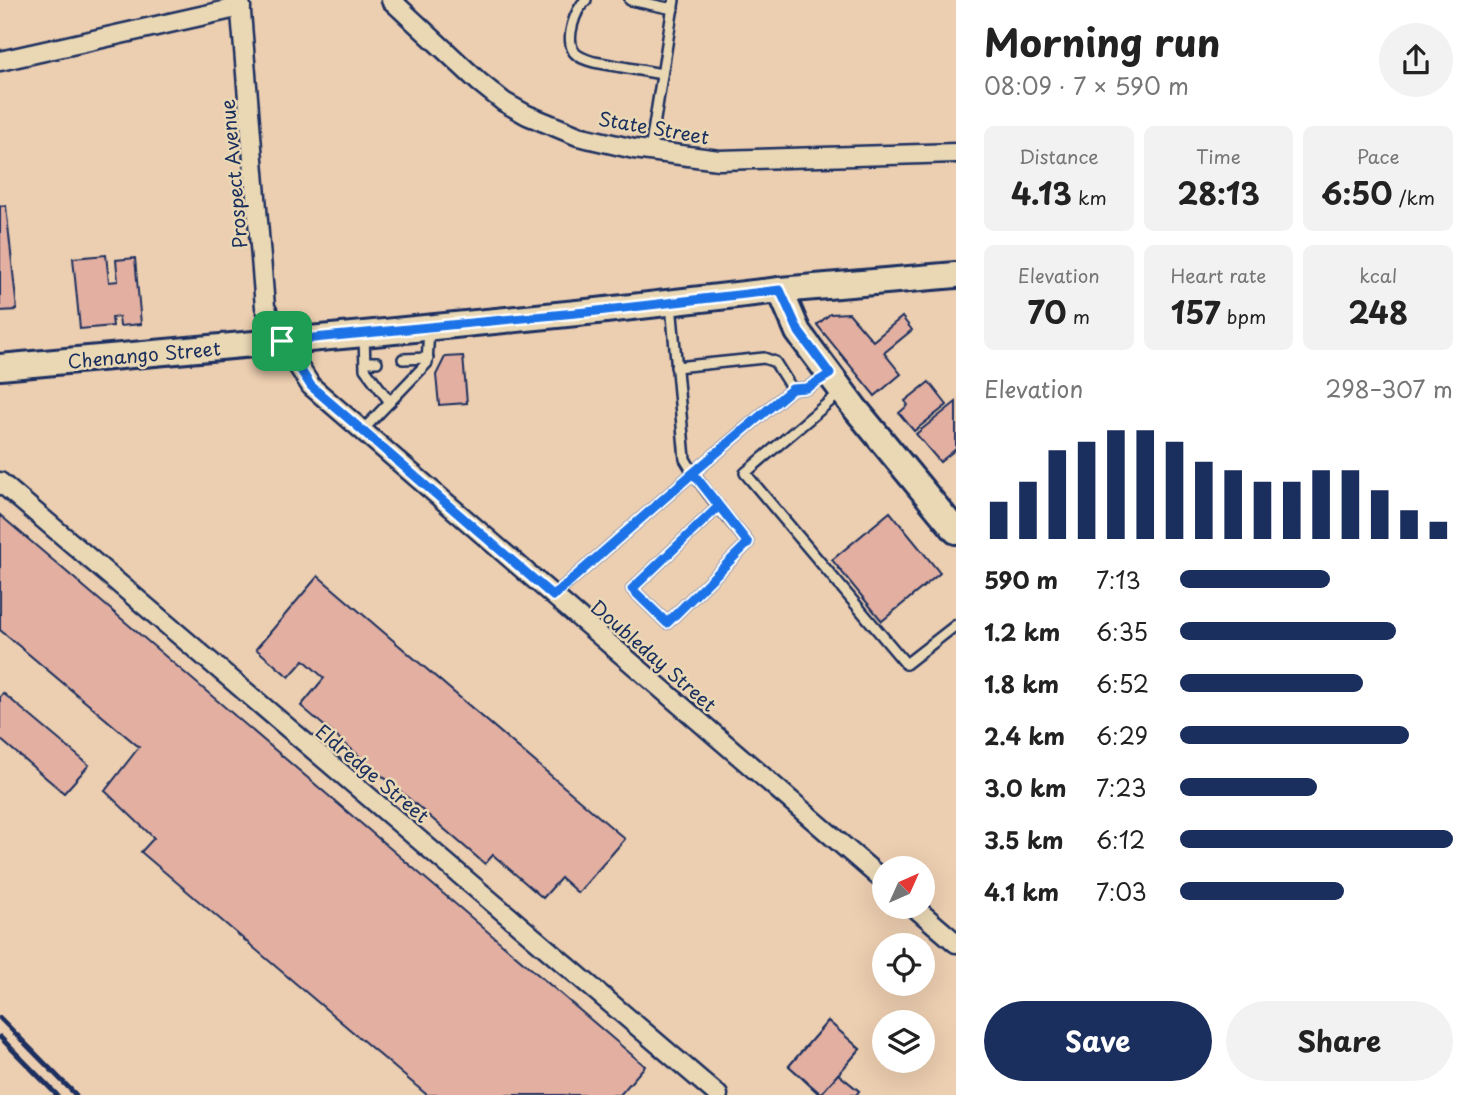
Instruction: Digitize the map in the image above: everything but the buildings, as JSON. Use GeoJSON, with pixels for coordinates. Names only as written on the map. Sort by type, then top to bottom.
{"type":"FeatureCollection","features":[{"type":"Feature","properties":{"kind":"street","name":"State Street"},"geometry":{"type":"LineString","coordinates":[[391,0],[479,82],[516,108],[578,135],[650,151],[719,160],[956,153]]}},
{"type":"Feature","properties":{"kind":"street"},"geometry":{"type":"LineString","coordinates":[[0,61],[240,4]]}},
{"type":"Feature","properties":{"kind":"street","name":"Prospect Avenue"},"geometry":{"type":"LineString","coordinates":[[240,4],[265,307],[282,341]]}},
{"type":"Feature","properties":{"kind":"street","name":"Chenango Street"},"geometry":{"type":"LineString","coordinates":[[0,367],[956,275]]}},
{"type":"Feature","properties":{"kind":"street"},"geometry":{"type":"LineString","coordinates":[[780,290],[799,332],[836,383],[956,531]]}},
{"type":"Feature","properties":{"kind":"street","name":"Doubleday Street"},"geometry":{"type":"LineString","coordinates":[[282,341],[311,386],[872,871]]}},
{"type":"Feature","properties":{"kind":"street","name":"Eldredge Street"},"geometry":{"type":"LineString","coordinates":[[0,482],[718,1095]]}},
{"type":"Feature","properties":{"kind":"street"},"geometry":{"type":"LineString","coordinates":[[929,919],[956,943]]}},
{"type":"Feature","properties":{"kind":"lane"},"geometry":{"type":"LineString","coordinates":[[586,0],[576,13],[571,40],[576,54],[594,62],[662,74]]}},
{"type":"Feature","properties":{"kind":"lane"},"geometry":{"type":"LineString","coordinates":[[630,0],[673,4],[650,151]]}},
{"type":"Feature","properties":{"kind":"lane"},"geometry":{"type":"LineString","coordinates":[[670,303],[685,459],[748,543],[667,623],[632,589],[719,506]]}},
{"type":"Feature","properties":{"kind":"lane"},"geometry":{"type":"LineString","coordinates":[[362,431],[427,363],[429,327]]}},
{"type":"Feature","properties":{"kind":"lane"},"geometry":{"type":"LineString","coordinates":[[364,334],[365,369],[390,401]]}},
{"type":"Feature","properties":{"kind":"lane"},"geometry":{"type":"LineString","coordinates":[[403,359],[428,358]]}},
{"type":"Feature","properties":{"kind":"lane"},"geometry":{"type":"LineString","coordinates":[[676,367],[764,358],[775,362],[792,389]]}},
{"type":"Feature","properties":{"kind":"lane"},"geometry":{"type":"LineString","coordinates":[[365,362],[377,362]]}},
{"type":"Feature","properties":{"kind":"lane"},"geometry":{"type":"LineString","coordinates":[[553,596],[792,389],[836,383]]}},
{"type":"Feature","properties":{"kind":"lane"},"geometry":{"type":"LineString","coordinates":[[836,383],[745,473],[906,664],[956,625]]}},
{"type":"Feature","properties":{"kind":"railway"},"geometry":{"type":"LineString","coordinates":[[0,1018],[76,1095]]}},
{"type":"Feature","properties":{"kind":"railway"},"geometry":{"type":"LineString","coordinates":[[0,1037],[57,1095]]}},
{"type":"Feature","properties":{"kind":"route"},"geometry":{"type":"LineString","coordinates":[[282,341],[311,386],[553,596],[693,473],[719,506],[748,543],[667,623],[632,589],[719,506],[693,473],[792,389],[807,388],[830,374],[799,332],[780,290],[597,311],[282,341]]}}]}
